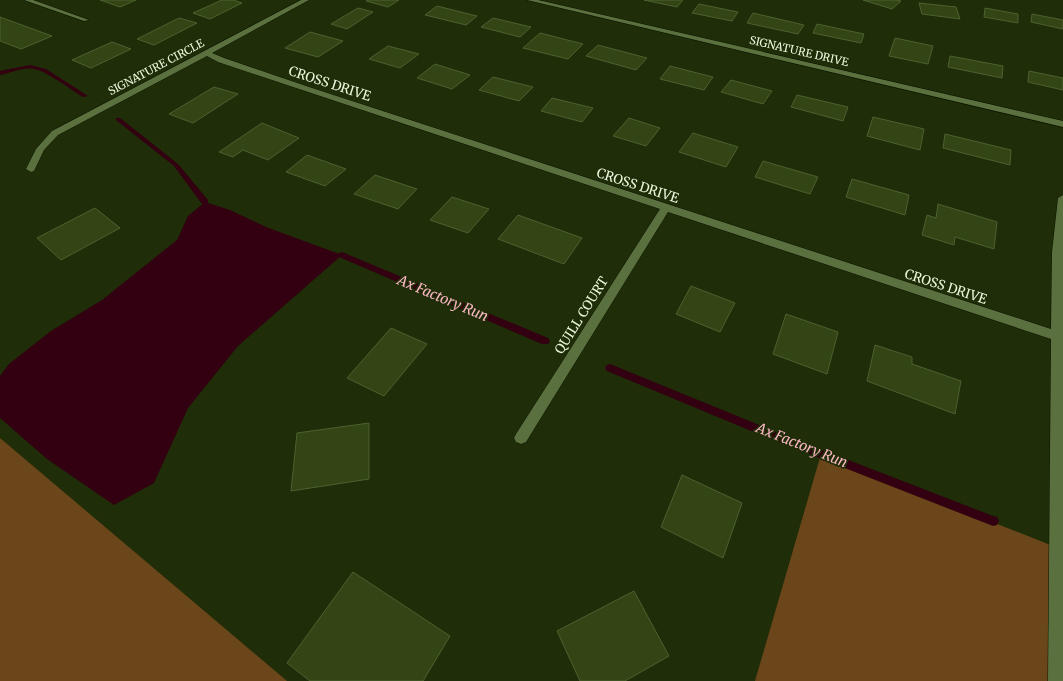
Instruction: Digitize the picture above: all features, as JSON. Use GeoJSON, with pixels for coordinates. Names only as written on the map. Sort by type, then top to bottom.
{"type":"FeatureCollection","features":[{"type":"Feature","properties":{"kind":"street"},"geometry":{"type":"LineString","coordinates":[[27,0],[86,20]]}},
{"type":"Feature","properties":{"kind":"street","name":"SIGNATURE CIRCLE"},"geometry":{"type":"LineString","coordinates":[[31,169],[40,149],[55,133],[306,0]]}},
{"type":"Feature","properties":{"kind":"street","name":"SIGNATURE DRIVE"},"geometry":{"type":"LineString","coordinates":[[530,0],[1063,124]]}},
{"type":"Feature","properties":{"kind":"street","name":"CROSS DRIVE"},"geometry":{"type":"LineString","coordinates":[[207,53],[221,60],[278,80],[1060,337]]}},
{"type":"Feature","properties":{"kind":"street"},"geometry":{"type":"LineString","coordinates":[[1057,681],[1060,337],[1057,252],[1063,198]]}},
{"type":"Feature","properties":{"kind":"street","name":"QUILL COURT"},"geometry":{"type":"LineString","coordinates":[[521,438],[666,207]]}},
{"type":"Feature","properties":{"kind":"shaded area"},"geometry":{"type":"Polygon","coordinates":[[[205,202],[230,210],[266,227],[342,255],[238,346],[188,408],[154,483],[114,505],[47,459],[0,418],[0,376],[9,364],[51,331],[102,300],[177,240],[188,216],[205,202]]]}},
{"type":"Feature","properties":{"kind":"shaded area"},"geometry":{"type":"Polygon","coordinates":[[[0,438],[287,681],[0,681],[0,438]]]}},
{"type":"Feature","properties":{"kind":"shaded area"},"geometry":{"type":"Polygon","coordinates":[[[821,454],[1063,550],[1063,681],[755,681],[821,454]]]}},
{"type":"Feature","properties":{"kind":"building"},"geometry":{"type":"Polygon","coordinates":[[[100,0],[136,0],[120,7],[100,0]]]}},
{"type":"Feature","properties":{"kind":"building"},"geometry":{"type":"Polygon","coordinates":[[[222,0],[233,0],[242,3],[210,19],[193,13],[222,0]]]}},
{"type":"Feature","properties":{"kind":"building"},"geometry":{"type":"Polygon","coordinates":[[[399,0],[388,7],[366,1],[399,0]]]}},
{"type":"Feature","properties":{"kind":"building"},"geometry":{"type":"Polygon","coordinates":[[[644,0],[683,0],[677,7],[644,0]]]}},
{"type":"Feature","properties":{"kind":"building"},"geometry":{"type":"Polygon","coordinates":[[[863,0],[896,0],[901,1],[892,9],[863,0]]]}},
{"type":"Feature","properties":{"kind":"building"},"geometry":{"type":"Polygon","coordinates":[[[919,3],[956,7],[960,19],[922,14],[919,3]]]}},
{"type":"Feature","properties":{"kind":"building"},"geometry":{"type":"Polygon","coordinates":[[[699,4],[738,12],[732,21],[692,13],[699,4]]]}},
{"type":"Feature","properties":{"kind":"building"},"geometry":{"type":"Polygon","coordinates":[[[437,6],[477,16],[466,25],[425,15],[437,6]]]}},
{"type":"Feature","properties":{"kind":"building"},"geometry":{"type":"Polygon","coordinates":[[[358,8],[373,12],[347,29],[331,24],[358,8]]]}},
{"type":"Feature","properties":{"kind":"building"},"geometry":{"type":"Polygon","coordinates":[[[985,8],[1018,14],[1018,23],[984,17],[985,8]]]}},
{"type":"Feature","properties":{"kind":"building"},"geometry":{"type":"Polygon","coordinates":[[[753,13],[804,25],[798,34],[747,23],[753,13]]]}},
{"type":"Feature","properties":{"kind":"building"},"geometry":{"type":"Polygon","coordinates":[[[1032,14],[1063,20],[1063,29],[1031,22],[1032,14]]]}},
{"type":"Feature","properties":{"kind":"building"},"geometry":{"type":"Polygon","coordinates":[[[0,17],[52,36],[21,49],[0,41],[0,17]]]}},
{"type":"Feature","properties":{"kind":"building"},"geometry":{"type":"Polygon","coordinates":[[[179,18],[197,23],[154,45],[137,39],[179,18]]]}},
{"type":"Feature","properties":{"kind":"building"},"geometry":{"type":"Polygon","coordinates":[[[493,18],[531,27],[520,37],[481,27],[493,18]]]}},
{"type":"Feature","properties":{"kind":"building"},"geometry":{"type":"Polygon","coordinates":[[[817,24],[864,34],[861,43],[813,33],[817,24]]]}},
{"type":"Feature","properties":{"kind":"building"},"geometry":{"type":"Polygon","coordinates":[[[310,32],[343,41],[318,57],[285,48],[310,32]]]}},
{"type":"Feature","properties":{"kind":"building"},"geometry":{"type":"Polygon","coordinates":[[[540,33],[583,44],[568,59],[523,48],[540,33]]]}},
{"type":"Feature","properties":{"kind":"building"},"geometry":{"type":"Polygon","coordinates":[[[895,38],[933,46],[928,64],[889,56],[895,38]]]}},
{"type":"Feature","properties":{"kind":"building"},"geometry":{"type":"Polygon","coordinates":[[[112,42],[131,49],[91,68],[72,60],[112,42]]]}},
{"type":"Feature","properties":{"kind":"building"},"geometry":{"type":"Polygon","coordinates":[[[598,45],[647,58],[636,70],[586,56],[598,45]]]}},
{"type":"Feature","properties":{"kind":"building"},"geometry":{"type":"Polygon","coordinates":[[[388,46],[419,54],[400,68],[369,59],[388,46]]]}},
{"type":"Feature","properties":{"kind":"building"},"geometry":{"type":"Polygon","coordinates":[[[950,56],[1003,66],[1002,78],[948,67],[950,56]]]}},
{"type":"Feature","properties":{"kind":"building"},"geometry":{"type":"Polygon","coordinates":[[[435,64],[470,75],[452,89],[417,78],[435,64]]]}},
{"type":"Feature","properties":{"kind":"building"},"geometry":{"type":"Polygon","coordinates":[[[670,66],[713,77],[704,90],[660,79],[670,66]]]}},
{"type":"Feature","properties":{"kind":"building"},"geometry":{"type":"Polygon","coordinates":[[[1029,71],[1063,78],[1063,90],[1028,82],[1029,71]]]}},
{"type":"Feature","properties":{"kind":"building"},"geometry":{"type":"Polygon","coordinates":[[[493,77],[533,87],[519,101],[479,90],[493,77]]]}},
{"type":"Feature","properties":{"kind":"building"},"geometry":{"type":"Polygon","coordinates":[[[731,80],[772,91],[763,104],[721,92],[731,80]]]}},
{"type":"Feature","properties":{"kind":"building"},"geometry":{"type":"Polygon","coordinates":[[[214,87],[238,94],[193,123],[169,114],[214,87]]]}},
{"type":"Feature","properties":{"kind":"building"},"geometry":{"type":"Polygon","coordinates":[[[797,95],[848,107],[843,121],[791,107],[797,95]]]}},
{"type":"Feature","properties":{"kind":"building"},"geometry":{"type":"Polygon","coordinates":[[[552,98],[593,108],[582,122],[541,111],[552,98]]]}},
{"type":"Feature","properties":{"kind":"building"},"geometry":{"type":"Polygon","coordinates":[[[873,117],[924,129],[920,150],[867,136],[873,117]]]}},
{"type":"Feature","properties":{"kind":"building"},"geometry":{"type":"Polygon","coordinates":[[[629,118],[660,128],[646,146],[613,136],[629,118]]]}},
{"type":"Feature","properties":{"kind":"building"},"geometry":{"type":"Polygon","coordinates":[[[262,123],[299,138],[268,160],[243,150],[233,157],[219,152],[262,123]]]}},
{"type":"Feature","properties":{"kind":"building"},"geometry":{"type":"Polygon","coordinates":[[[693,133],[738,147],[726,167],[679,152],[693,133]]]}},
{"type":"Feature","properties":{"kind":"building"},"geometry":{"type":"Polygon","coordinates":[[[945,134],[1011,150],[1010,165],[943,148],[945,134]]]}},
{"type":"Feature","properties":{"kind":"building"},"geometry":{"type":"Polygon","coordinates":[[[307,155],[346,169],[325,186],[286,172],[307,155]]]}},
{"type":"Feature","properties":{"kind":"building"},"geometry":{"type":"Polygon","coordinates":[[[763,161],[818,177],[810,194],[755,177],[763,161]]]}},
{"type":"Feature","properties":{"kind":"building"},"geometry":{"type":"Polygon","coordinates":[[[375,175],[417,189],[398,209],[354,194],[375,175]]]}},
{"type":"Feature","properties":{"kind":"building"},"geometry":{"type":"Polygon","coordinates":[[[852,179],[909,195],[905,215],[846,197],[852,179]]]}},
{"type":"Feature","properties":{"kind":"building"},"geometry":{"type":"Polygon","coordinates":[[[452,197],[489,209],[468,233],[430,220],[452,197]]]}},
{"type":"Feature","properties":{"kind":"building"},"geometry":{"type":"Polygon","coordinates":[[[938,204],[997,222],[994,249],[955,237],[954,245],[922,235],[927,215],[936,218],[938,204]]]}},
{"type":"Feature","properties":{"kind":"building"},"geometry":{"type":"Polygon","coordinates":[[[95,208],[120,228],[61,260],[37,238],[95,208]]]}},
{"type":"Feature","properties":{"kind":"building"},"geometry":{"type":"Polygon","coordinates":[[[518,215],[582,238],[564,264],[498,239],[518,215]]]}},
{"type":"Feature","properties":{"kind":"building"},"geometry":{"type":"Polygon","coordinates":[[[691,286],[735,303],[720,332],[676,314],[691,286]]]}},
{"type":"Feature","properties":{"kind":"building"},"geometry":{"type":"Polygon","coordinates":[[[786,314],[838,332],[827,374],[773,354],[786,314]]]}},
{"type":"Feature","properties":{"kind":"building"},"geometry":{"type":"Polygon","coordinates":[[[391,328],[427,344],[384,396],[347,378],[391,328]]]}},
{"type":"Feature","properties":{"kind":"building"},"geometry":{"type":"Polygon","coordinates":[[[875,345],[912,357],[912,364],[961,381],[955,414],[867,381],[875,345]]]}},
{"type":"Feature","properties":{"kind":"building"},"geometry":{"type":"Polygon","coordinates":[[[369,423],[369,479],[291,491],[297,433],[369,423]]]}},
{"type":"Feature","properties":{"kind":"building"},"geometry":{"type":"Polygon","coordinates":[[[682,475],[742,503],[723,558],[661,527],[682,475]]]}},
{"type":"Feature","properties":{"kind":"building"},"geometry":{"type":"Polygon","coordinates":[[[353,572],[450,636],[423,681],[310,681],[287,663],[353,572]]]}},
{"type":"Feature","properties":{"kind":"building"},"geometry":{"type":"Polygon","coordinates":[[[634,591],[669,656],[625,681],[580,681],[557,631],[634,591]]]}},
{"type":"Feature","properties":{"kind":"waterway","name":"Ax Factory Run"},"geometry":{"type":"LineString","coordinates":[[0,73],[26,67],[38,68],[85,96]]}},
{"type":"Feature","properties":{"kind":"waterway","name":"Ax Factory Run"},"geometry":{"type":"LineString","coordinates":[[118,119],[176,165],[205,202]]}},
{"type":"Feature","properties":{"kind":"waterway","name":"Ax Factory Run"},"geometry":{"type":"LineString","coordinates":[[342,255],[545,341]]}},
{"type":"Feature","properties":{"kind":"waterway","name":"Ax Factory Run"},"geometry":{"type":"LineString","coordinates":[[610,368],[772,435],[993,521]]}}]}
